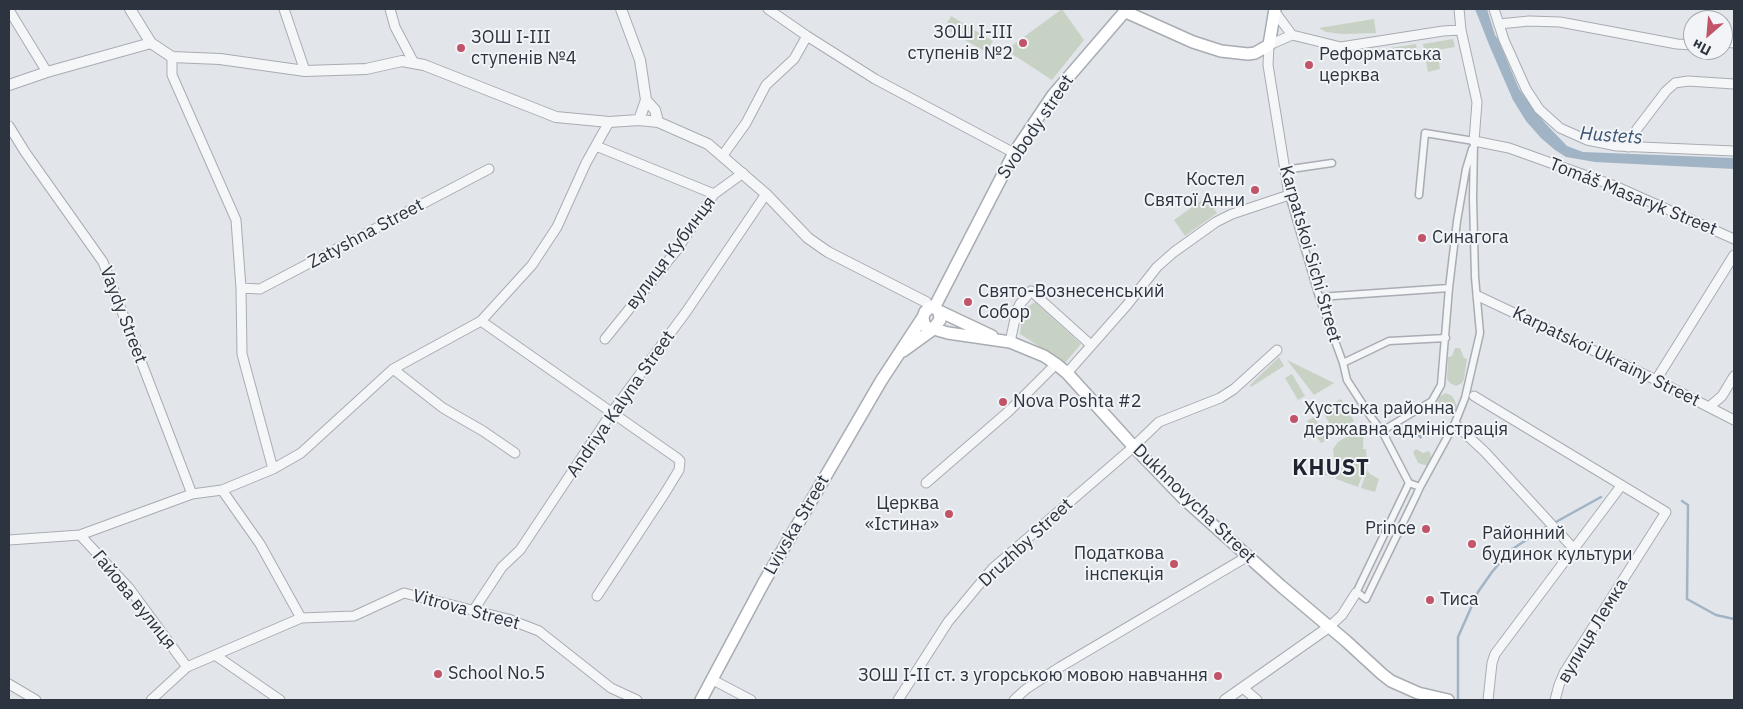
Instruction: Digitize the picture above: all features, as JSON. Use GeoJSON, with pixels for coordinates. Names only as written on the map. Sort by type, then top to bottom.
{"type":"FeatureCollection","features":[{"type":"Feature","properties":{"kind":"main road","name":"Karpatskoi Sichi Street"},"geometry":{"type":"LineString","coordinates":[[1268,45],[1275,10]]}},
{"type":"Feature","properties":{"kind":"main road","name":"Svobody street"},"geometry":{"type":"LineString","coordinates":[[934,308],[1014,154],[1053,95],[1126,11],[1193,42],[1221,51],[1252,54],[1268,45]]}},
{"type":"Feature","properties":{"kind":"main road"},"geometry":{"type":"LineString","coordinates":[[933,330],[940,320],[934,308]]}},
{"type":"Feature","properties":{"kind":"main road"},"geometry":{"type":"LineString","coordinates":[[934,308],[1008,342],[933,330],[924,325],[923,318],[925,312],[934,308]]}},
{"type":"Feature","properties":{"kind":"main road","name":"Lvivska Street"},"geometry":{"type":"LineString","coordinates":[[701,700],[764,582],[881,382],[923,318]]}},
{"type":"Feature","properties":{"kind":"main road","name":"Lvivska Street"},"geometry":{"type":"LineString","coordinates":[[899,354],[933,330]]}},
{"type":"Feature","properties":{"kind":"main road","name":"Dukhnovycha Street"},"geometry":{"type":"LineString","coordinates":[[1008,342],[1044,356],[1067,373],[1178,494],[1329,627]]}},
{"type":"Feature","properties":{"kind":"main road"},"geometry":{"type":"LineString","coordinates":[[1329,627],[1391,681],[1418,693],[1448,700]]}},
{"type":"Feature","properties":{"kind":"street"},"geometry":{"type":"LineString","coordinates":[[130,9],[151,43],[172,57],[220,59],[305,71],[366,69],[402,61],[424,65],[556,117],[608,122],[639,120],[658,122],[708,144],[723,155],[766,194],[808,238],[828,252],[934,308]]}},
{"type":"Feature","properties":{"kind":"street"},"geometry":{"type":"LineString","coordinates":[[284,9],[305,71]]}},
{"type":"Feature","properties":{"kind":"street"},"geometry":{"type":"LineString","coordinates":[[390,9],[395,27],[414,63]]}},
{"type":"Feature","properties":{"kind":"street"},"geometry":{"type":"LineString","coordinates":[[768,9],[875,79],[1014,154]]}},
{"type":"Feature","properties":{"kind":"street"},"geometry":{"type":"LineString","coordinates":[[1357,593],[1366,599],[1420,488],[1456,424],[1470,394],[1480,333],[1475,277],[1473,198],[1477,102],[1461,30],[1459,9]]}},
{"type":"Feature","properties":{"kind":"street"},"geometry":{"type":"LineString","coordinates":[[1494,9],[1532,100],[1560,128],[1587,140],[1628,146],[1734,151]]}},
{"type":"Feature","properties":{"kind":"street"},"geometry":{"type":"LineString","coordinates":[[9,10],[47,72]]}},
{"type":"Feature","properties":{"kind":"street"},"geometry":{"type":"LineString","coordinates":[[625,10],[640,60],[646,100],[639,120]]}},
{"type":"Feature","properties":{"kind":"street"},"geometry":{"type":"LineString","coordinates":[[1275,10],[1292,35]]}},
{"type":"Feature","properties":{"kind":"street"},"geometry":{"type":"LineString","coordinates":[[1499,24],[1534,20],[1560,22],[1683,44]]}},
{"type":"Feature","properties":{"kind":"street"},"geometry":{"type":"LineString","coordinates":[[1268,45],[1292,35],[1341,47],[1435,32],[1461,30]]}},
{"type":"Feature","properties":{"kind":"street"},"geometry":{"type":"LineString","coordinates":[[723,155],[746,123],[766,85],[794,59],[807,36]]}},
{"type":"Feature","properties":{"kind":"street"},"geometry":{"type":"LineString","coordinates":[[9,85],[47,72],[151,43]]}},
{"type":"Feature","properties":{"kind":"street","name":"Karpatskoi Sichi Street"},"geometry":{"type":"LineString","coordinates":[[1268,45],[1268,71],[1289,195],[1319,298],[1343,363],[1347,380],[1382,431],[1409,483]]}},
{"type":"Feature","properties":{"kind":"street"},"geometry":{"type":"LineString","coordinates":[[172,57],[172,75],[236,220],[241,288],[242,354],[273,469]]}},
{"type":"Feature","properties":{"kind":"street"},"geometry":{"type":"LineString","coordinates":[[1628,146],[1637,129],[1666,91],[1675,83],[1688,81],[1734,84]]}},
{"type":"Feature","properties":{"kind":"street"},"geometry":{"type":"LineString","coordinates":[[646,100],[655,110],[658,122]]}},
{"type":"Feature","properties":{"kind":"street"},"geometry":{"type":"LineString","coordinates":[[9,540],[80,535],[192,494],[222,490],[273,469],[301,453],[393,369],[481,321],[532,265],[557,227],[608,122]]}},
{"type":"Feature","properties":{"kind":"street","name":"Vaydy Street"},"geometry":{"type":"LineString","coordinates":[[9,126],[25,152],[103,262],[192,494]]}},
{"type":"Feature","properties":{"kind":"street"},"geometry":{"type":"LineString","coordinates":[[1419,195],[1425,133],[1474,141]]}},
{"type":"Feature","properties":{"kind":"street"},"geometry":{"type":"LineString","coordinates":[[1382,431],[1432,401],[1441,384],[1449,288],[1461,195],[1474,141]]}},
{"type":"Feature","properties":{"kind":"street","name":"Tomáš Masaryk Street"},"geometry":{"type":"LineString","coordinates":[[1474,141],[1509,148],[1615,186],[1734,239]]}},
{"type":"Feature","properties":{"kind":"street"},"geometry":{"type":"LineString","coordinates":[[596,146],[714,194]]}},
{"type":"Feature","properties":{"kind":"street"},"geometry":{"type":"LineString","coordinates":[[1291,169],[1332,163]]}},
{"type":"Feature","properties":{"kind":"street","name":"Zatyshna Street"},"geometry":{"type":"LineString","coordinates":[[241,288],[260,289],[489,169]]}},
{"type":"Feature","properties":{"kind":"street","name":"вулиця Кубинця"},"geometry":{"type":"LineString","coordinates":[[605,339],[676,250],[714,194],[743,172]]}},
{"type":"Feature","properties":{"kind":"street","name":"Andriya Kalyna Street"},"geometry":{"type":"LineString","coordinates":[[473,611],[502,567],[520,550],[612,412],[686,312],[766,194]]}},
{"type":"Feature","properties":{"kind":"street"},"geometry":{"type":"LineString","coordinates":[[1067,373],[1157,267],[1174,252],[1216,222],[1232,214],[1289,195]]}},
{"type":"Feature","properties":{"kind":"street"},"geometry":{"type":"LineString","coordinates":[[1656,380],[1734,255]]}},
{"type":"Feature","properties":{"kind":"street"},"geometry":{"type":"LineString","coordinates":[[1319,298],[1449,288]]}},
{"type":"Feature","properties":{"kind":"street"},"geometry":{"type":"LineString","coordinates":[[1008,342],[1017,310],[1031,291],[1091,345]]}},
{"type":"Feature","properties":{"kind":"street","name":"Karpatskoi Ukrainy Street"},"geometry":{"type":"LineString","coordinates":[[1478,296],[1656,380],[1734,420]]}},
{"type":"Feature","properties":{"kind":"street"},"geometry":{"type":"LineString","coordinates":[[481,321],[680,461],[679,470],[597,596]]}},
{"type":"Feature","properties":{"kind":"street"},"geometry":{"type":"LineString","coordinates":[[1343,363],[1389,341],[1446,338]]}},
{"type":"Feature","properties":{"kind":"street","name":"Druzhby Street"},"geometry":{"type":"LineString","coordinates":[[898,700],[948,622],[992,570],[1134,447],[1159,422],[1220,398],[1234,389],[1277,350]]}},
{"type":"Feature","properties":{"kind":"street"},"geometry":{"type":"LineString","coordinates":[[926,483],[1009,411],[1056,364]]}},
{"type":"Feature","properties":{"kind":"street"},"geometry":{"type":"LineString","coordinates":[[393,369],[443,408],[483,430],[515,453]]}},
{"type":"Feature","properties":{"kind":"street"},"geometry":{"type":"LineString","coordinates":[[1709,407],[1722,396],[1734,376]]}},
{"type":"Feature","properties":{"kind":"street"},"geometry":{"type":"LineString","coordinates":[[1470,394],[1622,486],[1496,654],[1492,664],[1488,700]]}},
{"type":"Feature","properties":{"kind":"street"},"geometry":{"type":"LineString","coordinates":[[1456,424],[1486,452],[1574,549]]}},
{"type":"Feature","properties":{"kind":"street"},"geometry":{"type":"LineString","coordinates":[[1225,700],[1329,627],[1342,614],[1357,593],[1409,483],[1420,488]]}},
{"type":"Feature","properties":{"kind":"street","name":"вулиця Лемка"},"geometry":{"type":"LineString","coordinates":[[1555,700],[1564,673],[1666,512],[1622,486]]}},
{"type":"Feature","properties":{"kind":"street"},"geometry":{"type":"LineString","coordinates":[[222,490],[260,544],[301,618]]}},
{"type":"Feature","properties":{"kind":"street","name":"Гайова вулиця"},"geometry":{"type":"LineString","coordinates":[[80,535],[129,588],[187,667]]}},
{"type":"Feature","properties":{"kind":"street"},"geometry":{"type":"LineString","coordinates":[[1014,700],[1026,689],[1060,667],[1248,556]]}},
{"type":"Feature","properties":{"kind":"street","name":"Vitrova Street"},"geometry":{"type":"LineString","coordinates":[[151,700],[187,667],[301,618],[354,616],[404,593],[508,619],[539,631],[612,688],[637,700]]}},
{"type":"Feature","properties":{"kind":"street"},"geometry":{"type":"LineString","coordinates":[[215,655],[280,700]]}},
{"type":"Feature","properties":{"kind":"street"},"geometry":{"type":"LineString","coordinates":[[713,680],[752,700]]}},
{"type":"Feature","properties":{"kind":"street"},"geometry":{"type":"LineString","coordinates":[[9,684],[36,700]]}},
{"type":"Feature","properties":{"kind":"street"},"geometry":{"type":"LineString","coordinates":[[1244,688],[1257,700]]}},
{"type":"Feature","properties":{"kind":"green space"},"geometry":{"type":"Polygon","coordinates":[[[1062,9],[1084,40],[1052,80],[1006,50],[1062,9]]]}},
{"type":"Feature","properties":{"kind":"green space"},"geometry":{"type":"Polygon","coordinates":[[[951,16],[993,41],[986,52],[944,28],[951,16]]]}},
{"type":"Feature","properties":{"kind":"green space"},"geometry":{"type":"Polygon","coordinates":[[[1374,19],[1376,33],[1342,34],[1326,32],[1319,28],[1374,19]]]}},
{"type":"Feature","properties":{"kind":"green space"},"geometry":{"type":"Polygon","coordinates":[[[1453,39],[1455,47],[1437,50],[1440,69],[1428,72],[1423,44],[1453,39]]]}},
{"type":"Feature","properties":{"kind":"green space"},"geometry":{"type":"Polygon","coordinates":[[[1416,44],[1417,51],[1365,59],[1363,52],[1416,44]]]}},
{"type":"Feature","properties":{"kind":"green space"},"geometry":{"type":"Polygon","coordinates":[[[1206,197],[1217,213],[1185,236],[1174,220],[1206,197]]]}},
{"type":"Feature","properties":{"kind":"green space"},"geometry":{"type":"Polygon","coordinates":[[[1035,302],[1081,344],[1065,363],[1020,334],[1023,310],[1035,302]]]}},
{"type":"Feature","properties":{"kind":"green space"},"geometry":{"type":"Polygon","coordinates":[[[1455,348],[1460,348],[1464,358],[1467,359],[1464,379],[1462,383],[1456,386],[1447,379],[1448,357],[1452,356],[1455,348]]]}},
{"type":"Feature","properties":{"kind":"green space"},"geometry":{"type":"Polygon","coordinates":[[[1279,357],[1284,366],[1251,387],[1250,385],[1279,357]]]}},
{"type":"Feature","properties":{"kind":"green space"},"geometry":{"type":"Polygon","coordinates":[[[1287,360],[1334,383],[1314,395],[1287,360]]]}},
{"type":"Feature","properties":{"kind":"green space"},"geometry":{"type":"Polygon","coordinates":[[[1292,374],[1305,396],[1298,400],[1285,378],[1292,374]]]}},
{"type":"Feature","properties":{"kind":"green space"},"geometry":{"type":"Polygon","coordinates":[[[1446,393],[1452,396],[1457,407],[1453,416],[1444,413],[1438,401],[1439,397],[1446,393]]]}},
{"type":"Feature","properties":{"kind":"green space"},"geometry":{"type":"Polygon","coordinates":[[[1341,399],[1354,421],[1334,432],[1322,410],[1341,399]]]}},
{"type":"Feature","properties":{"kind":"green space"},"geometry":{"type":"Polygon","coordinates":[[[1314,417],[1328,439],[1321,443],[1307,421],[1314,417]]]}},
{"type":"Feature","properties":{"kind":"green space"},"geometry":{"type":"Polygon","coordinates":[[[1364,426],[1363,449],[1366,449],[1367,463],[1358,487],[1336,479],[1333,449],[1338,442],[1364,426]]]}},
{"type":"Feature","properties":{"kind":"green space"},"geometry":{"type":"Polygon","coordinates":[[[1416,449],[1423,453],[1429,451],[1432,458],[1428,466],[1418,463],[1413,452],[1416,449]]]}},
{"type":"Feature","properties":{"kind":"green space"},"geometry":{"type":"Polygon","coordinates":[[[1329,456],[1333,478],[1316,472],[1329,456]]]}},
{"type":"Feature","properties":{"kind":"green space"},"geometry":{"type":"Polygon","coordinates":[[[1367,470],[1379,479],[1375,492],[1361,488],[1367,470]]]}},
{"type":"Feature","properties":{"kind":"water"},"geometry":{"type":"Polygon","coordinates":[[[1475,9],[1487,9],[1495,35],[1519,89],[1545,123],[1567,146],[1583,152],[1734,158],[1734,169],[1595,162],[1566,157],[1541,138],[1526,121],[1513,100],[1475,9]]]}},
{"type":"Feature","properties":{"kind":"water"},"geometry":{"type":"Polygon","coordinates":[[[1424,423],[1430,431],[1427,437],[1422,437],[1421,439],[1416,435],[1414,429],[1417,428],[1418,424],[1423,425],[1424,423]]]}},
{"type":"Feature","properties":{"kind":"waterway"},"geometry":{"type":"LineString","coordinates":[[1554,523],[1601,497]]}},
{"type":"Feature","properties":{"kind":"waterway"},"geometry":{"type":"LineString","coordinates":[[1682,501],[1688,505],[1687,599],[1716,615],[1734,619]]}},
{"type":"Feature","properties":{"kind":"waterway"},"geometry":{"type":"LineString","coordinates":[[1458,700],[1458,637],[1478,592],[1511,550],[1549,525]]}},
{"type":"Feature","properties":{"kind":"place","name":"ЗОШ І-ІІІ ступенів №2"},"geometry":{"type":"Point","coordinates":[1023,43]}},
{"type":"Feature","properties":{"kind":"place","name":"ЗОШ І-ІІІ ступенів №4"},"geometry":{"type":"Point","coordinates":[461,48]}},
{"type":"Feature","properties":{"kind":"place","name":"Реформатська церква"},"geometry":{"type":"Point","coordinates":[1309,65]}},
{"type":"Feature","properties":{"kind":"place","name":"Костел Святої Анни"},"geometry":{"type":"Point","coordinates":[1255,190]}},
{"type":"Feature","properties":{"kind":"place","name":"Синагога"},"geometry":{"type":"Point","coordinates":[1422,238]}},
{"type":"Feature","properties":{"kind":"place","name":"Свято-Вознесенський Собор"},"geometry":{"type":"Point","coordinates":[968,302]}},
{"type":"Feature","properties":{"kind":"place","name":"Nova Poshta #2"},"geometry":{"type":"Point","coordinates":[1003,402]}},
{"type":"Feature","properties":{"kind":"place","name":"Хустська районна державна адміністрація"},"geometry":{"type":"Point","coordinates":[1294,419]}},
{"type":"Feature","properties":{"kind":"place","name":"Церква «Істина»"},"geometry":{"type":"Point","coordinates":[949,514]}},
{"type":"Feature","properties":{"kind":"place","name":"Prince"},"geometry":{"type":"Point","coordinates":[1426,529]}},
{"type":"Feature","properties":{"kind":"place","name":"Районний будинок культури"},"geometry":{"type":"Point","coordinates":[1472,544]}},
{"type":"Feature","properties":{"kind":"place","name":"Податкова інспекція"},"geometry":{"type":"Point","coordinates":[1174,564]}},
{"type":"Feature","properties":{"kind":"place","name":"Тиса"},"geometry":{"type":"Point","coordinates":[1430,600]}},
{"type":"Feature","properties":{"kind":"place","name":"School No.5"},"geometry":{"type":"Point","coordinates":[438,674]}},
{"type":"Feature","properties":{"kind":"place","name":"ЗОШ І-ІІ ст. з угорською мовою навчання"},"geometry":{"type":"Point","coordinates":[1218,676]}},
{"type":"Feature","properties":{"kind":"district","name":"KHUST"},"geometry":{"type":"Point","coordinates":[1331,469]}},
{"type":"Feature","properties":{"kind":"water label","name":"Hustets"},"geometry":{"type":"Point","coordinates":[1611,136]}}]}
